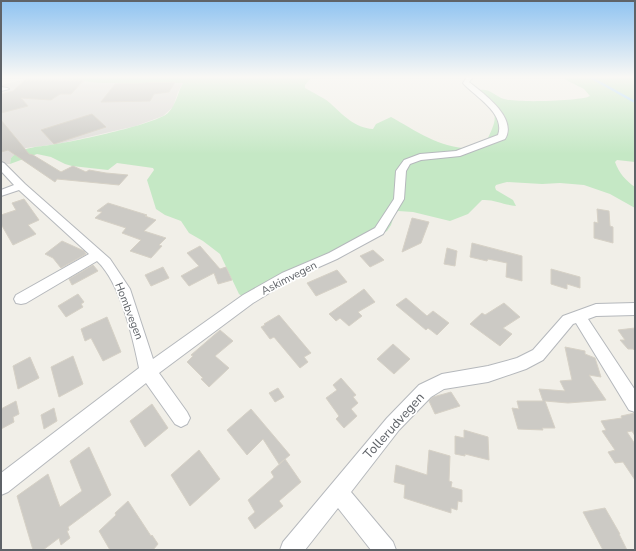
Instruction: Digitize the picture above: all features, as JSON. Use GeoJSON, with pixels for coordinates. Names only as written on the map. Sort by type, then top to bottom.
{"type":"FeatureCollection","features":[{"type":"Feature","properties":{"kind":"street","name":"Askimvegen"},"geometry":{"type":"LineString","coordinates":[[1,484],[148,372],[248,299],[287,276],[333,256],[380,231],[397,204],[399,199],[401,171],[403,166],[409,160],[420,157],[457,154],[474,146],[496,140],[504,134],[503,125],[490,103]]}},
{"type":"Feature","properties":{"kind":"street","name":"Hombvegen"},"geometry":{"type":"LineString","coordinates":[[1,165],[21,186],[106,262],[123,289],[143,349],[148,372],[181,418]]}},
{"type":"Feature","properties":{"kind":"street"},"geometry":{"type":"LineString","coordinates":[[1,193],[21,186]]}},
{"type":"Feature","properties":{"kind":"street"},"geometry":{"type":"LineString","coordinates":[[21,299],[98,255]]}},
{"type":"Feature","properties":{"kind":"street","name":"Tollerudvegen"},"geometry":{"type":"LineString","coordinates":[[291,550],[393,424],[425,391],[442,382],[488,374],[520,364],[538,355],[568,320],[596,310],[635,310]]}},
{"type":"Feature","properties":{"kind":"street"},"geometry":{"type":"LineString","coordinates":[[579,316],[635,404]]}},
{"type":"Feature","properties":{"kind":"street"},"geometry":{"type":"LineString","coordinates":[[338,492],[385,550]]}},
{"type":"Feature","properties":{"kind":"shaded area"},"geometry":{"type":"Polygon","coordinates":[[[1,103],[174,103],[173,107],[163,116],[136,126],[58,144],[26,148],[11,158],[10,164],[1,164],[1,103]]]}},
{"type":"Feature","properties":{"kind":"green space"},"geometry":{"type":"Polygon","coordinates":[[[175,103],[329,103],[350,120],[367,128],[373,129],[376,124],[391,117],[435,141],[459,148],[471,148],[484,146],[492,128],[495,116],[488,103],[634,103],[635,162],[617,160],[615,162],[623,176],[635,187],[635,208],[610,194],[584,185],[507,182],[496,185],[496,190],[513,200],[516,206],[491,200],[482,200],[468,214],[450,221],[413,212],[398,211],[395,213],[391,225],[387,231],[351,251],[267,292],[243,297],[239,294],[220,254],[203,241],[189,233],[181,221],[165,215],[156,209],[147,180],[154,170],[153,168],[117,163],[108,170],[72,166],[51,157],[37,154],[10,164],[11,158],[26,149],[98,136],[133,127],[161,117],[171,110],[175,103]]]}},
{"type":"Feature","properties":{"kind":"building"},"geometry":{"type":"Polygon","coordinates":[[[1,103],[25,103],[28,106],[1,113],[1,103]]]}},
{"type":"Feature","properties":{"kind":"building"},"geometry":{"type":"Polygon","coordinates":[[[92,114],[106,127],[54,144],[41,130],[92,114]]]}},
{"type":"Feature","properties":{"kind":"building"},"geometry":{"type":"Polygon","coordinates":[[[1,120],[29,154],[61,172],[73,166],[86,172],[89,170],[128,175],[119,185],[57,179],[55,182],[8,150],[1,152],[1,120]]]}},
{"type":"Feature","properties":{"kind":"building"},"geometry":{"type":"Polygon","coordinates":[[[24,199],[39,220],[28,225],[36,234],[13,245],[1,224],[1,215],[16,210],[12,203],[24,199]]]}},
{"type":"Feature","properties":{"kind":"building"},"geometry":{"type":"Polygon","coordinates":[[[108,203],[147,215],[145,216],[156,220],[144,231],[166,238],[159,245],[162,246],[151,258],[130,251],[141,240],[122,233],[126,228],[95,218],[102,212],[97,211],[108,203]]]}},
{"type":"Feature","properties":{"kind":"building"},"geometry":{"type":"Polygon","coordinates":[[[597,209],[609,211],[610,226],[613,227],[613,243],[594,238],[594,222],[598,223],[597,209]]]}},
{"type":"Feature","properties":{"kind":"building"},"geometry":{"type":"Polygon","coordinates":[[[412,218],[429,222],[421,243],[402,252],[412,218]]]}},
{"type":"Feature","properties":{"kind":"building"},"geometry":{"type":"Polygon","coordinates":[[[62,241],[84,251],[86,254],[61,268],[53,258],[45,254],[62,241]]]}},
{"type":"Feature","properties":{"kind":"building"},"geometry":{"type":"Polygon","coordinates":[[[472,243],[522,256],[522,281],[506,277],[507,263],[488,259],[487,261],[470,257],[472,243]]]}},
{"type":"Feature","properties":{"kind":"building"},"geometry":{"type":"Polygon","coordinates":[[[200,246],[220,269],[226,267],[232,280],[218,284],[214,273],[189,286],[181,276],[199,266],[187,253],[200,246]]]}},
{"type":"Feature","properties":{"kind":"building"},"geometry":{"type":"Polygon","coordinates":[[[447,248],[457,251],[455,266],[444,264],[447,248]]]}},
{"type":"Feature","properties":{"kind":"building"},"geometry":{"type":"Polygon","coordinates":[[[373,250],[384,260],[370,267],[360,256],[373,250]]]}},
{"type":"Feature","properties":{"kind":"building"},"geometry":{"type":"Polygon","coordinates":[[[93,265],[98,271],[72,285],[69,279],[93,265]]]}},
{"type":"Feature","properties":{"kind":"building"},"geometry":{"type":"Polygon","coordinates":[[[163,267],[169,278],[151,286],[145,275],[163,267]]]}},
{"type":"Feature","properties":{"kind":"building"},"geometry":{"type":"Polygon","coordinates":[[[551,269],[580,277],[580,288],[567,284],[567,289],[551,284],[551,269]]]}},
{"type":"Feature","properties":{"kind":"building"},"geometry":{"type":"Polygon","coordinates":[[[337,270],[347,282],[316,296],[307,283],[337,270]]]}},
{"type":"Feature","properties":{"kind":"building"},"geometry":{"type":"Polygon","coordinates":[[[364,289],[375,302],[358,312],[362,316],[349,326],[340,318],[336,321],[329,314],[364,289]]]}},
{"type":"Feature","properties":{"kind":"building"},"geometry":{"type":"Polygon","coordinates":[[[78,294],[84,302],[81,304],[83,307],[66,317],[58,306],[78,294]]]}},
{"type":"Feature","properties":{"kind":"building"},"geometry":{"type":"Polygon","coordinates":[[[406,298],[427,316],[433,311],[449,323],[437,335],[428,328],[426,330],[396,305],[406,298]]]}},
{"type":"Feature","properties":{"kind":"building"},"geometry":{"type":"Polygon","coordinates":[[[504,303],[520,317],[503,328],[512,334],[500,346],[470,324],[482,313],[485,315],[504,303]]]}},
{"type":"Feature","properties":{"kind":"building"},"geometry":{"type":"Polygon","coordinates":[[[279,315],[311,353],[304,357],[308,362],[300,368],[274,337],[270,339],[261,327],[279,315]]]}},
{"type":"Feature","properties":{"kind":"building"},"geometry":{"type":"Polygon","coordinates":[[[107,317],[121,352],[103,361],[91,338],[85,341],[81,329],[107,317]]]}},
{"type":"Feature","properties":{"kind":"building"},"geometry":{"type":"Polygon","coordinates":[[[635,328],[635,351],[633,349],[628,349],[620,340],[625,340],[618,330],[635,328]]]}},
{"type":"Feature","properties":{"kind":"building"},"geometry":{"type":"Polygon","coordinates":[[[220,330],[233,341],[215,356],[229,368],[209,387],[201,379],[203,378],[187,362],[193,356],[191,355],[220,330]]]}},
{"type":"Feature","properties":{"kind":"building"},"geometry":{"type":"Polygon","coordinates":[[[393,344],[410,359],[394,374],[377,359],[393,344]]]}},
{"type":"Feature","properties":{"kind":"building"},"geometry":{"type":"Polygon","coordinates":[[[565,347],[585,351],[585,354],[595,358],[601,377],[589,375],[606,400],[568,403],[545,401],[555,428],[542,428],[543,430],[518,429],[512,408],[519,409],[517,401],[543,401],[539,389],[565,391],[560,381],[572,380],[565,347]]]}},
{"type":"Feature","properties":{"kind":"building"},"geometry":{"type":"Polygon","coordinates":[[[73,356],[83,384],[59,397],[51,367],[73,356]]]}},
{"type":"Feature","properties":{"kind":"building"},"geometry":{"type":"Polygon","coordinates":[[[30,357],[39,378],[18,389],[13,366],[30,357]]]}},
{"type":"Feature","properties":{"kind":"building"},"geometry":{"type":"Polygon","coordinates":[[[341,378],[356,395],[353,397],[358,403],[351,409],[357,416],[344,428],[336,419],[339,416],[326,398],[337,390],[333,385],[341,378]]]}},
{"type":"Feature","properties":{"kind":"building"},"geometry":{"type":"Polygon","coordinates":[[[278,388],[284,397],[275,402],[269,393],[278,388]]]}},
{"type":"Feature","properties":{"kind":"building"},"geometry":{"type":"Polygon","coordinates":[[[451,392],[460,406],[435,414],[429,401],[433,397],[451,392]]]}},
{"type":"Feature","properties":{"kind":"building"},"geometry":{"type":"Polygon","coordinates":[[[16,401],[19,414],[13,417],[14,422],[1,429],[1,409],[16,401]]]}},
{"type":"Feature","properties":{"kind":"building"},"geometry":{"type":"Polygon","coordinates":[[[152,404],[168,428],[145,447],[130,421],[152,404]]]}},
{"type":"Feature","properties":{"kind":"building"},"geometry":{"type":"Polygon","coordinates":[[[54,408],[57,421],[44,429],[41,415],[54,408]]]}},
{"type":"Feature","properties":{"kind":"building"},"geometry":{"type":"Polygon","coordinates":[[[251,409],[290,455],[279,464],[263,439],[247,455],[227,430],[251,409]]]}},
{"type":"Feature","properties":{"kind":"building"},"geometry":{"type":"Polygon","coordinates":[[[635,413],[635,436],[632,431],[627,432],[635,444],[635,480],[623,462],[615,463],[608,452],[615,450],[602,431],[606,430],[601,421],[622,418],[621,416],[635,413]]]}},
{"type":"Feature","properties":{"kind":"building"},"geometry":{"type":"Polygon","coordinates":[[[464,430],[488,437],[489,460],[465,454],[465,456],[455,454],[455,436],[464,438],[464,430]]]}},
{"type":"Feature","properties":{"kind":"building"},"geometry":{"type":"Polygon","coordinates":[[[89,447],[111,495],[68,527],[69,530],[67,531],[70,538],[61,545],[59,538],[43,550],[33,550],[17,496],[48,474],[60,507],[82,491],[70,461],[89,447]]]}},
{"type":"Feature","properties":{"kind":"building"},"geometry":{"type":"Polygon","coordinates":[[[199,450],[220,479],[190,506],[171,475],[199,450]]]}},
{"type":"Feature","properties":{"kind":"building"},"geometry":{"type":"Polygon","coordinates":[[[429,450],[450,456],[449,481],[452,482],[451,487],[462,490],[462,502],[458,501],[457,510],[451,508],[451,513],[404,498],[405,485],[394,482],[396,465],[427,475],[429,450]]]}},
{"type":"Feature","properties":{"kind":"building"},"geometry":{"type":"Polygon","coordinates":[[[285,459],[301,482],[279,501],[283,506],[255,529],[248,518],[255,512],[248,500],[274,477],[271,472],[285,459]]]}},
{"type":"Feature","properties":{"kind":"building"},"geometry":{"type":"Polygon","coordinates":[[[128,501],[158,544],[153,550],[110,550],[99,531],[128,501]]]}},
{"type":"Feature","properties":{"kind":"building"},"geometry":{"type":"Polygon","coordinates":[[[605,508],[620,534],[627,550],[603,550],[583,512],[605,508]]]}}]}
